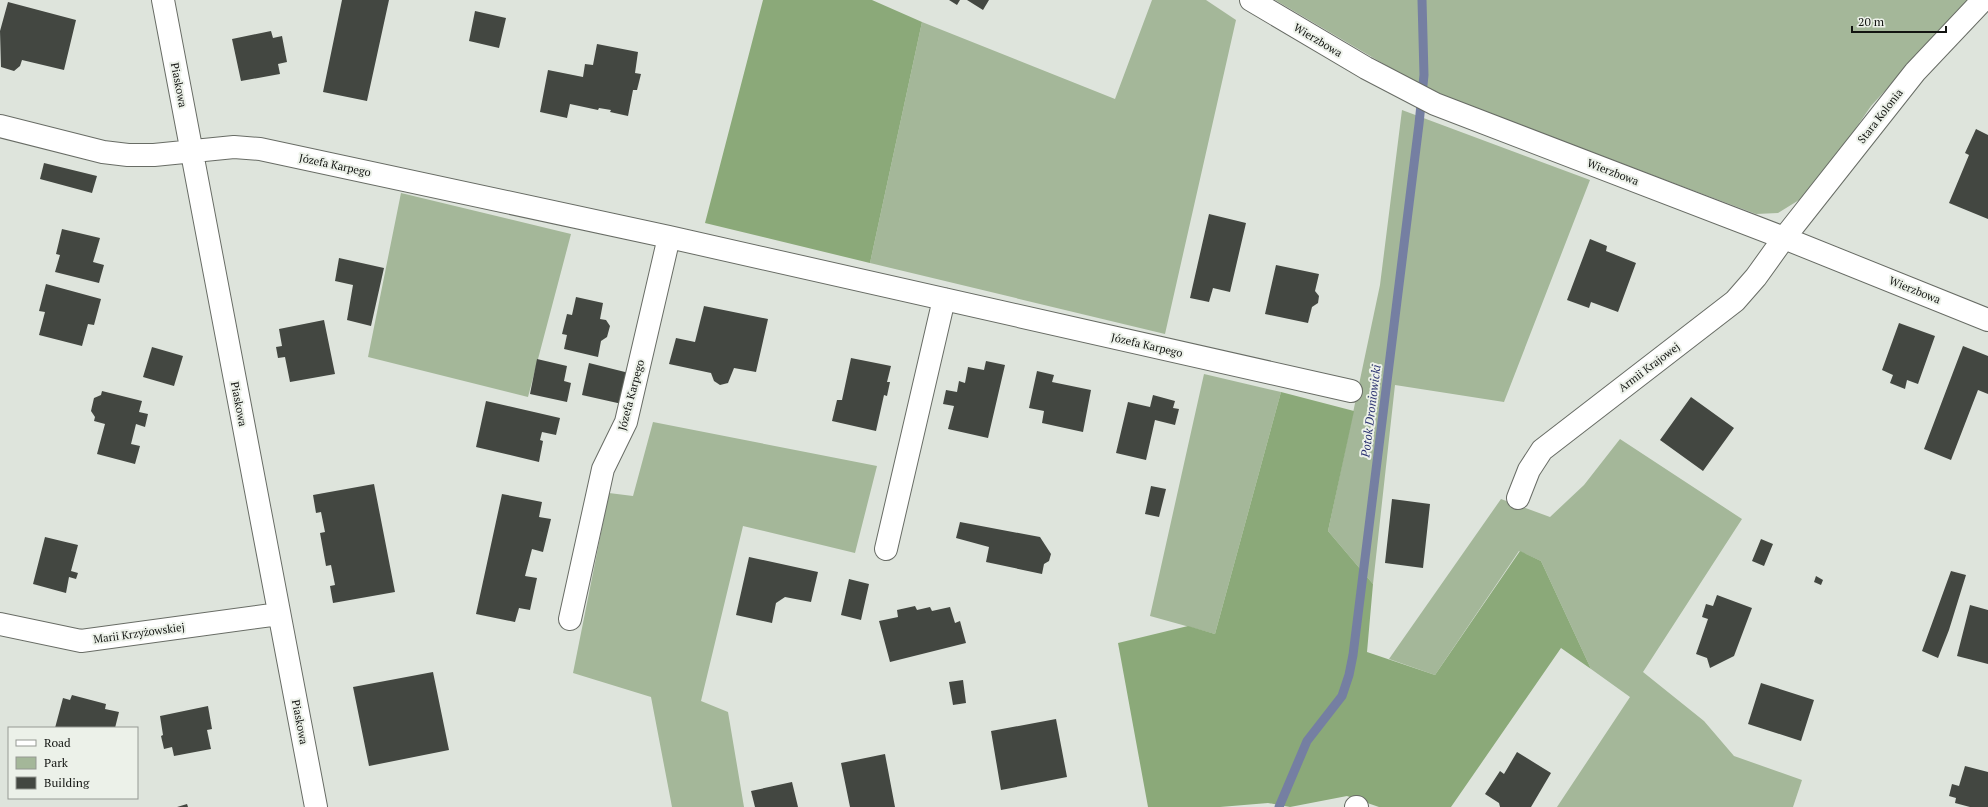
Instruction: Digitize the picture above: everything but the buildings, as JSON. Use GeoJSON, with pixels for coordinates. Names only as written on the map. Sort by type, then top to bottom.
{"type":"FeatureCollection","features":[{"type":"Feature","properties":{"kind":"street","name":"Piaskowa"},"geometry":{"type":"LineString","coordinates":[[163,0],[316,807]]}},
{"type":"Feature","properties":{"kind":"street","name":"Wierzbowa"},"geometry":{"type":"LineString","coordinates":[[1251,0],[1329,47],[1408,91],[1435,104],[1784,238],[1988,320]]}},
{"type":"Feature","properties":{"kind":"street","name":"Stara Kolonia"},"geometry":{"type":"LineString","coordinates":[[1784,238],[1915,72],[1983,0]]}},
{"type":"Feature","properties":{"kind":"street","name":"Józefa Karpego"},"geometry":{"type":"LineString","coordinates":[[0,126],[103,152],[128,155],[154,155],[191,150],[234,147],[260,149],[669,237],[1351,391]]}},
{"type":"Feature","properties":{"kind":"street","name":"Józefa Karpego"},"geometry":{"type":"LineString","coordinates":[[570,619],[603,469],[626,422],[669,237]]}},
{"type":"Feature","properties":{"kind":"street","name":"Armii Krajowej"},"geometry":{"type":"LineString","coordinates":[[1518,498],[1529,470],[1542,450],[1735,301],[1756,277],[1784,238]]}},
{"type":"Feature","properties":{"kind":"street"},"geometry":{"type":"LineString","coordinates":[[886,549],[944,299]]}},
{"type":"Feature","properties":{"kind":"street","name":"Marii Krzyżowskiej"},"geometry":{"type":"LineString","coordinates":[[0,624],[81,640],[279,614]]}},
{"type":"Feature","properties":{"kind":"green space"},"geometry":{"type":"Polygon","coordinates":[[[763,0],[872,0],[922,22],[870,263],[705,223],[763,0]]]}},
{"type":"Feature","properties":{"kind":"green space"},"geometry":{"type":"Polygon","coordinates":[[[1152,0],[1206,0],[1236,20],[1165,334],[870,263],[922,22],[1115,99],[1152,0]]]}},
{"type":"Feature","properties":{"kind":"green space"},"geometry":{"type":"Polygon","coordinates":[[[1275,0],[1968,0],[1871,106],[1812,192],[1778,213],[1756,214],[1453,100],[1399,73],[1275,0]]]}},
{"type":"Feature","properties":{"kind":"green space"},"geometry":{"type":"Polygon","coordinates":[[[1402,110],[1590,180],[1504,402],[1395,385],[1373,584],[1328,531],[1380,285],[1402,110]]]}},
{"type":"Feature","properties":{"kind":"green space"},"geometry":{"type":"Polygon","coordinates":[[[401,193],[571,234],[528,397],[368,357],[401,193]]]}},
{"type":"Feature","properties":{"kind":"green space"},"geometry":{"type":"Polygon","coordinates":[[[1204,374],[1281,392],[1215,634],[1150,616],[1204,374]]]}},
{"type":"Feature","properties":{"kind":"green space"},"geometry":{"type":"Polygon","coordinates":[[[1281,392],[1354,411],[1328,531],[1373,584],[1367,652],[1435,675],[1520,551],[1541,561],[1591,669],[1561,648],[1451,807],[1379,807],[1347,796],[1290,807],[1268,803],[1220,807],[1148,807],[1118,643],[1188,626],[1215,634],[1281,392]]]}},
{"type":"Feature","properties":{"kind":"green space"},"geometry":{"type":"Polygon","coordinates":[[[653,422],[877,466],[855,553],[743,526],[701,701],[728,712],[744,807],[672,807],[651,697],[573,673],[609,493],[633,496],[653,422]]]}},
{"type":"Feature","properties":{"kind":"green space"},"geometry":{"type":"Polygon","coordinates":[[[1620,439],[1742,519],[1643,672],[1704,721],[1734,756],[1802,780],[1793,807],[1557,807],[1630,697],[1591,669],[1541,561],[1519,551],[1435,675],[1389,659],[1501,499],[1550,517],[1584,485],[1620,439]]]}},
{"type":"Feature","properties":{"kind":"waterway","name":"Potok Droniowicki"},"geometry":{"type":"LineString","coordinates":[[1279,807],[1307,741],[1342,696],[1349,675],[1353,655],[1419,124],[1424,75],[1422,0]]}}]}
